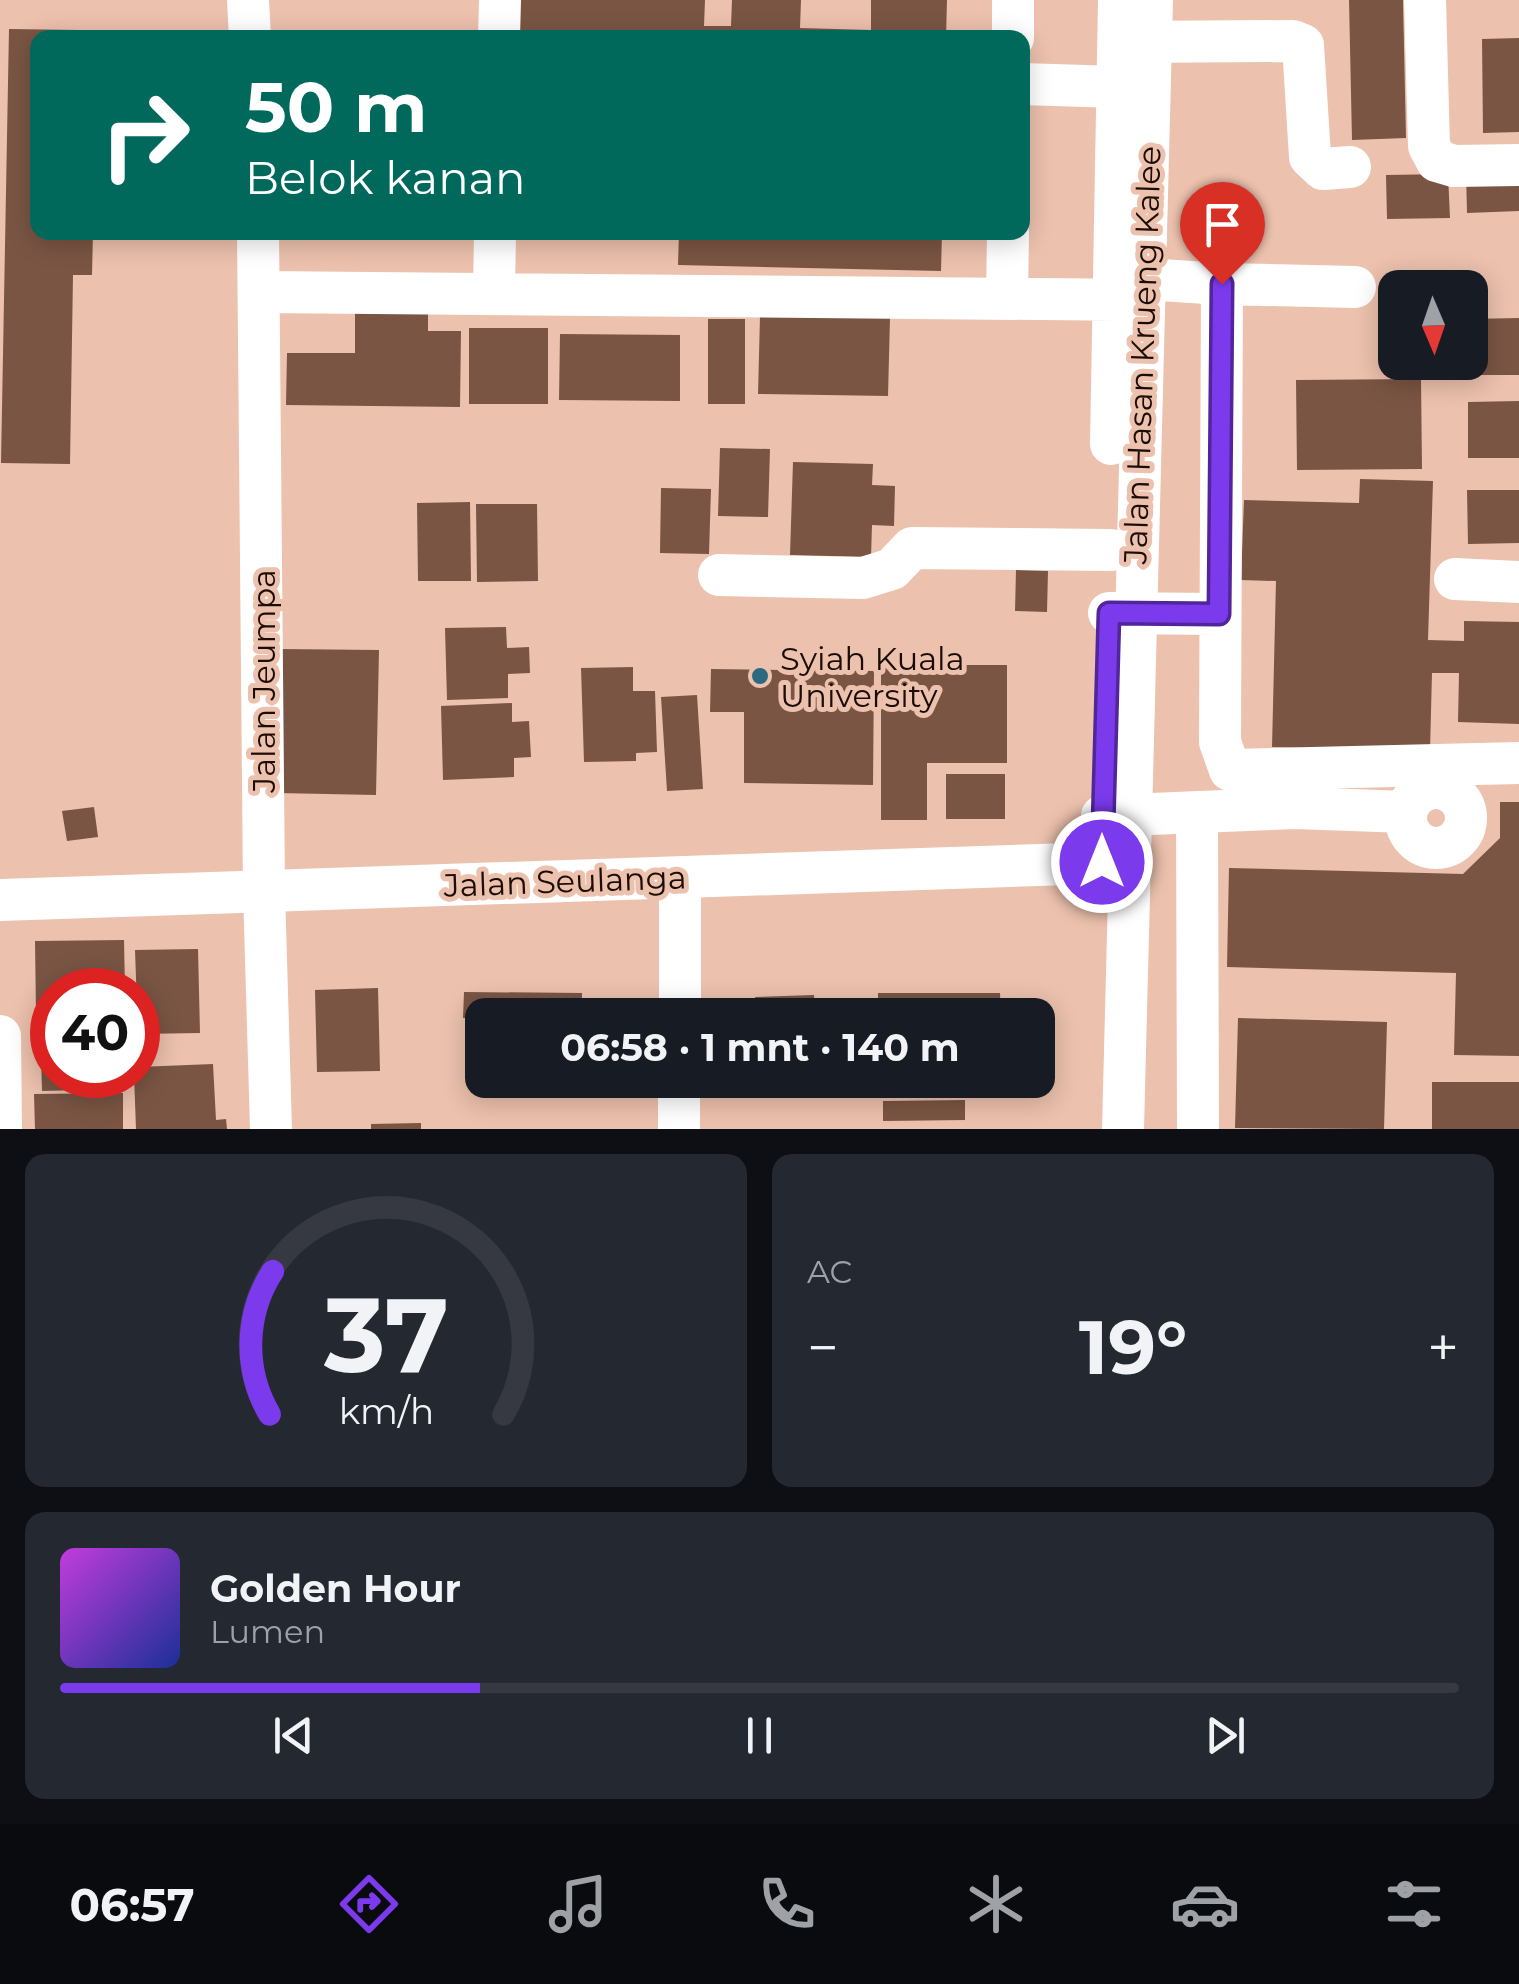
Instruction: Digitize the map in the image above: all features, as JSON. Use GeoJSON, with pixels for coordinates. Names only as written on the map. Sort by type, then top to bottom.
{"type":"FeatureCollection","features":[{"type":"Feature","properties":{"kind":"street"},"geometry":{"type":"LineString","coordinates":[[248,0],[250,30]]}},
{"type":"Feature","properties":{"kind":"street"},"geometry":{"type":"LineString","coordinates":[[500,0],[500,30]]}},
{"type":"Feature","properties":{"kind":"street"},"geometry":{"type":"LineString","coordinates":[[1012,30],[1013,0]]}},
{"type":"Feature","properties":{"kind":"street","name":"Jalan Hasan Krueng Kalee"},"geometry":{"type":"LineString","coordinates":[[1122,614],[1111,550],[1134,293],[1117,87],[1129,28],[1152,0]]}},
{"type":"Feature","properties":{"kind":"street"},"geometry":{"type":"LineString","coordinates":[[1425,0],[1429,146],[1437,161],[1454,166],[1519,164]]}},
{"type":"Feature","properties":{"kind":"street"},"geometry":{"type":"LineString","coordinates":[[1129,28],[1294,41],[1302,46],[1310,158],[1323,169],[1350,167]]}},
{"type":"Feature","properties":{"kind":"street","name":"Jalan Hasan Krueng Kalee"},"geometry":{"type":"LineString","coordinates":[[1123,1129],[1116,815],[1134,293],[1129,28]]}},
{"type":"Feature","properties":{"kind":"street"},"geometry":{"type":"LineString","coordinates":[[1030,84],[1117,87]]}},
{"type":"Feature","properties":{"kind":"street","name":"Jalan Jeumpa"},"geometry":{"type":"LineString","coordinates":[[258,240],[264,891],[272,1129]]}},
{"type":"Feature","properties":{"kind":"street"},"geometry":{"type":"LineString","coordinates":[[494,294],[495,240]]}},
{"type":"Feature","properties":{"kind":"street"},"geometry":{"type":"LineString","coordinates":[[1007,299],[1008,240]]}},
{"type":"Feature","properties":{"kind":"street"},"geometry":{"type":"LineString","coordinates":[[1222,284],[1220,742],[1230,770],[1519,764]]}},
{"type":"Feature","properties":{"kind":"street"},"geometry":{"type":"LineString","coordinates":[[261,292],[1007,299],[1222,284],[1354,287]]}},
{"type":"Feature","properties":{"kind":"street"},"geometry":{"type":"LineString","coordinates":[[719,575],[863,578],[892,568],[912,548],[1111,550]]}},
{"type":"Feature","properties":{"kind":"street"},"geometry":{"type":"LineString","coordinates":[[1455,579],[1519,582]]}},
{"type":"Feature","properties":{"kind":"street"},"geometry":{"type":"LineString","coordinates":[[1122,614],[1219,614]]}},
{"type":"Feature","properties":{"kind":"street"},"geometry":{"type":"LineString","coordinates":[[1116,815],[1295,808],[1406,812]]}},
{"type":"Feature","properties":{"kind":"street"},"geometry":{"type":"LineString","coordinates":[[1197,812],[1198,1129]]}},
{"type":"Feature","properties":{"kind":"street","name":"Jalan Hasan Krueng Kalee"},"geometry":{"type":"LineString","coordinates":[[1096,1129],[1116,862]]}},
{"type":"Feature","properties":{"kind":"street","name":"Jalan Seulanga"},"geometry":{"type":"LineString","coordinates":[[0,900],[1116,862]]}},
{"type":"Feature","properties":{"kind":"street"},"geometry":{"type":"LineString","coordinates":[[680,877],[680,998]]}},
{"type":"Feature","properties":{"kind":"street"},"geometry":{"type":"LineString","coordinates":[[0,1036],[1,1129]]}},
{"type":"Feature","properties":{"kind":"street"},"geometry":{"type":"LineString","coordinates":[[679,1129],[680,1098]]}},
{"type":"Feature","properties":{"kind":"building"},"geometry":{"type":"Polygon","coordinates":[[[508,0],[705,0],[704,26],[731,26],[732,0],[801,0],[800,28],[871,30],[507,30],[508,0]]]}},
{"type":"Feature","properties":{"kind":"building"},"geometry":{"type":"Polygon","coordinates":[[[871,0],[947,0],[946,30],[871,30],[871,0]]]}},
{"type":"Feature","properties":{"kind":"building"},"geometry":{"type":"Polygon","coordinates":[[[1349,0],[1403,0],[1406,138],[1352,140],[1349,0]]]}},
{"type":"Feature","properties":{"kind":"building"},"geometry":{"type":"Polygon","coordinates":[[[9,29],[78,30],[30,30],[30,240],[93,240],[92,275],[73,275],[70,464],[1,463],[9,29]]]}},
{"type":"Feature","properties":{"kind":"building"},"geometry":{"type":"Polygon","coordinates":[[[1519,38],[1519,132],[1483,133],[1482,39],[1519,38]]]}},
{"type":"Feature","properties":{"kind":"building"},"geometry":{"type":"Polygon","coordinates":[[[1519,170],[1519,211],[1467,213],[1466,172],[1519,170]]]}},
{"type":"Feature","properties":{"kind":"building"},"geometry":{"type":"Polygon","coordinates":[[[1448,174],[1450,218],[1387,219],[1386,175],[1448,174]]]}},
{"type":"Feature","properties":{"kind":"building"},"geometry":{"type":"Polygon","coordinates":[[[679,240],[942,240],[941,271],[678,265],[679,240]]]}},
{"type":"Feature","properties":{"kind":"building"},"geometry":{"type":"Polygon","coordinates":[[[355,308],[428,309],[428,331],[461,331],[460,407],[286,405],[287,353],[355,353],[355,308]]]}},
{"type":"Feature","properties":{"kind":"building"},"geometry":{"type":"Polygon","coordinates":[[[760,316],[890,318],[888,396],[758,394],[760,316]]]}},
{"type":"Feature","properties":{"kind":"building"},"geometry":{"type":"Polygon","coordinates":[[[1519,318],[1519,375],[1488,375],[1488,319],[1519,318]]]}},
{"type":"Feature","properties":{"kind":"building"},"geometry":{"type":"Polygon","coordinates":[[[708,319],[745,319],[745,404],[708,404],[708,319]]]}},
{"type":"Feature","properties":{"kind":"building"},"geometry":{"type":"Polygon","coordinates":[[[469,328],[548,328],[548,404],[469,404],[469,328]]]}},
{"type":"Feature","properties":{"kind":"building"},"geometry":{"type":"Polygon","coordinates":[[[560,334],[680,335],[680,401],[559,400],[560,334]]]}},
{"type":"Feature","properties":{"kind":"building"},"geometry":{"type":"Polygon","coordinates":[[[1296,380],[1421,380],[1422,469],[1297,470],[1296,380]]]}},
{"type":"Feature","properties":{"kind":"building"},"geometry":{"type":"Polygon","coordinates":[[[1519,401],[1519,458],[1468,458],[1468,402],[1519,401]]]}},
{"type":"Feature","properties":{"kind":"building"},"geometry":{"type":"Polygon","coordinates":[[[720,448],[770,449],[768,517],[718,516],[720,448]]]}},
{"type":"Feature","properties":{"kind":"building"},"geometry":{"type":"Polygon","coordinates":[[[793,462],[873,464],[872,485],[895,486],[894,526],[872,525],[871,557],[790,555],[793,462]]]}},
{"type":"Feature","properties":{"kind":"building"},"geometry":{"type":"Polygon","coordinates":[[[1360,479],[1433,481],[1428,640],[1464,641],[1464,621],[1519,622],[1519,724],[1458,722],[1459,673],[1432,673],[1430,751],[1272,747],[1276,581],[1241,580],[1244,500],[1359,503],[1360,479]]]}},
{"type":"Feature","properties":{"kind":"building"},"geometry":{"type":"Polygon","coordinates":[[[661,488],[711,489],[709,554],[660,553],[661,488]]]}},
{"type":"Feature","properties":{"kind":"building"},"geometry":{"type":"Polygon","coordinates":[[[1467,490],[1519,490],[1519,543],[1468,544],[1467,490]]]}},
{"type":"Feature","properties":{"kind":"building"},"geometry":{"type":"Polygon","coordinates":[[[470,502],[471,581],[418,581],[417,503],[470,502]]]}},
{"type":"Feature","properties":{"kind":"building"},"geometry":{"type":"Polygon","coordinates":[[[476,504],[537,504],[538,581],[477,582],[476,504]]]}},
{"type":"Feature","properties":{"kind":"building"},"geometry":{"type":"Polygon","coordinates":[[[1016,570],[1048,571],[1047,612],[1015,611],[1016,570]]]}},
{"type":"Feature","properties":{"kind":"building"},"geometry":{"type":"Polygon","coordinates":[[[506,627],[507,648],[529,647],[530,673],[508,674],[508,698],[447,700],[445,628],[506,627]]]}},
{"type":"Feature","properties":{"kind":"building"},"geometry":{"type":"Polygon","coordinates":[[[280,649],[379,650],[376,795],[277,793],[280,649]]]}},
{"type":"Feature","properties":{"kind":"building"},"geometry":{"type":"Polygon","coordinates":[[[881,665],[1007,665],[1007,763],[927,763],[927,820],[881,820],[881,665]]]}},
{"type":"Feature","properties":{"kind":"building"},"geometry":{"type":"Polygon","coordinates":[[[633,667],[633,691],[655,691],[657,752],[636,753],[636,761],[584,762],[581,668],[633,667]]]}},
{"type":"Feature","properties":{"kind":"building"},"geometry":{"type":"Polygon","coordinates":[[[711,669],[874,671],[873,785],[744,783],[744,712],[710,712],[711,669]]]}},
{"type":"Feature","properties":{"kind":"building"},"geometry":{"type":"Polygon","coordinates":[[[697,695],[703,789],[667,791],[661,697],[697,695]]]}},
{"type":"Feature","properties":{"kind":"building"},"geometry":{"type":"Polygon","coordinates":[[[512,703],[512,722],[529,721],[531,757],[514,758],[514,777],[443,780],[441,706],[512,703]]]}},
{"type":"Feature","properties":{"kind":"building"},"geometry":{"type":"Polygon","coordinates":[[[946,774],[1005,774],[1005,819],[946,819],[946,774]]]}},
{"type":"Feature","properties":{"kind":"building"},"geometry":{"type":"Polygon","coordinates":[[[1500,802],[1519,802],[1519,1056],[1454,1055],[1456,973],[1227,967],[1229,868],[1463,874],[1500,838],[1500,802]]]}},
{"type":"Feature","properties":{"kind":"building"},"geometry":{"type":"Polygon","coordinates":[[[94,807],[98,837],[67,841],[62,811],[94,807]]]}},
{"type":"Feature","properties":{"kind":"building"},"geometry":{"type":"Polygon","coordinates":[[[124,940],[125,968],[35,968],[35,941],[124,940]]]}},
{"type":"Feature","properties":{"kind":"building"},"geometry":{"type":"Polygon","coordinates":[[[198,949],[200,1033],[160,1034],[160,968],[136,968],[135,950],[198,949]]]}},
{"type":"Feature","properties":{"kind":"building"},"geometry":{"type":"Polygon","coordinates":[[[378,988],[380,1071],[317,1072],[315,990],[378,988]]]}},
{"type":"Feature","properties":{"kind":"building"},"geometry":{"type":"Polygon","coordinates":[[[464,992],[582,993],[582,998],[465,998],[463,1018],[464,992]]]}},
{"type":"Feature","properties":{"kind":"building"},"geometry":{"type":"Polygon","coordinates":[[[878,993],[1000,993],[1000,998],[878,998],[878,993]]]}},
{"type":"Feature","properties":{"kind":"building"},"geometry":{"type":"Polygon","coordinates":[[[814,995],[814,998],[755,998],[814,995]]]}},
{"type":"Feature","properties":{"kind":"building"},"geometry":{"type":"Polygon","coordinates":[[[1238,1018],[1387,1022],[1384,1129],[1235,1128],[1238,1018]]]}},
{"type":"Feature","properties":{"kind":"building"},"geometry":{"type":"Polygon","coordinates":[[[213,1064],[216,1120],[226,1119],[227,1129],[136,1129],[135,1098],[160,1098],[160,1066],[213,1064]]]}},
{"type":"Feature","properties":{"kind":"building"},"geometry":{"type":"Polygon","coordinates":[[[1432,1082],[1519,1082],[1519,1129],[1432,1129],[1432,1082]]]}},
{"type":"Feature","properties":{"kind":"building"},"geometry":{"type":"Polygon","coordinates":[[[34,1098],[123,1098],[123,1129],[35,1129],[34,1098]]]}},
{"type":"Feature","properties":{"kind":"building"},"geometry":{"type":"Polygon","coordinates":[[[965,1100],[965,1120],[883,1121],[883,1101],[965,1100]]]}},
{"type":"Feature","properties":{"kind":"building"},"geometry":{"type":"Polygon","coordinates":[[[421,1123],[421,1129],[371,1129],[371,1124],[421,1123]]]}},
{"type":"Feature","properties":{"kind":"place","name":"Syiah Kuala University"},"geometry":{"type":"Point","coordinates":[760,676]}},
{"type":"Feature","properties":{"kind":"route"},"geometry":{"type":"LineString","coordinates":[[1102,862],[1109,613],[1219,614],[1222,284]]}}]}
